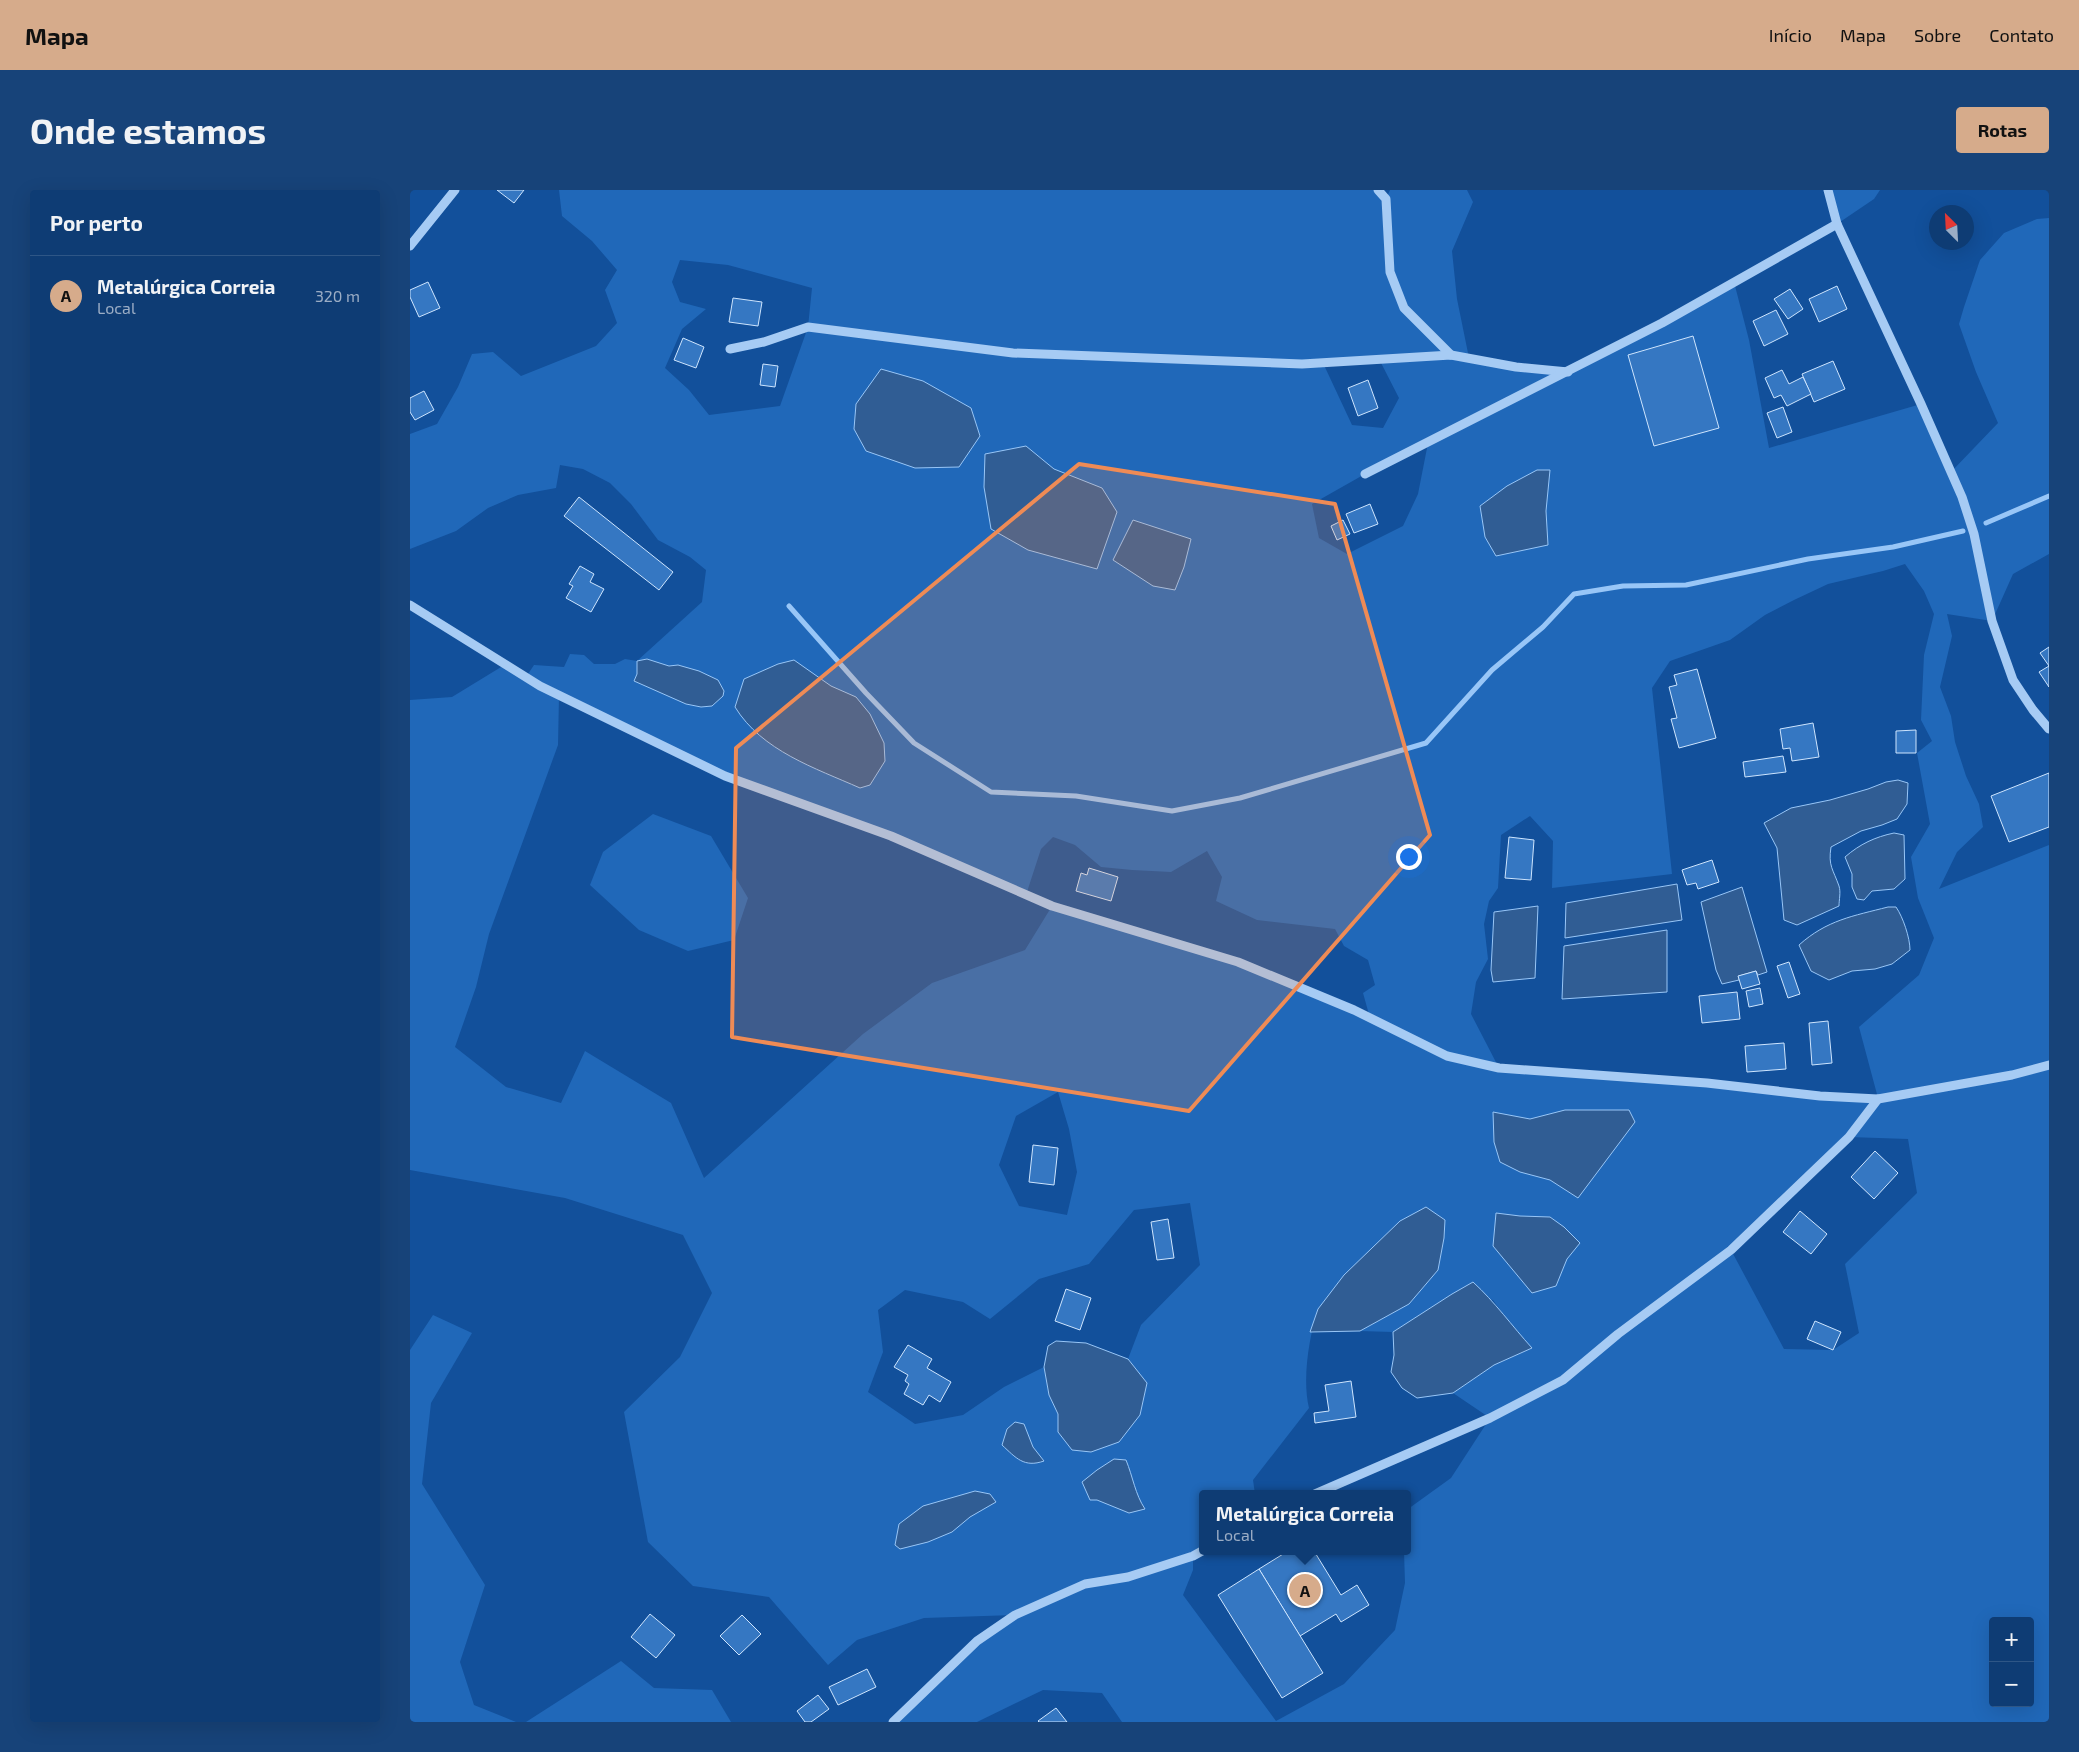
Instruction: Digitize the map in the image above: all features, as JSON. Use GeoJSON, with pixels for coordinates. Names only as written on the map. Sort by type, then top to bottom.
{"type":"FeatureCollection","features":[{"type":"Feature","properties":{"kind":"street"},"geometry":{"type":"LineString","coordinates":[[410,246],[455,190]]}},
{"type":"Feature","properties":{"kind":"street"},"geometry":{"type":"LineString","coordinates":[[1378,190],[1386,199],[1390,272],[1404,308],[1450,354]]}},
{"type":"Feature","properties":{"kind":"street"},"geometry":{"type":"LineString","coordinates":[[1828,190],[1837,224],[1962,497],[1974,534],[1992,620],[2014,680],[2033,710],[2049,728]]}},
{"type":"Feature","properties":{"kind":"street"},"geometry":{"type":"LineString","coordinates":[[1365,474],[1662,323],[1837,224]]}},
{"type":"Feature","properties":{"kind":"street"},"geometry":{"type":"LineString","coordinates":[[730,349],[764,342],[808,327],[1013,353],[1302,364],[1450,354],[1516,367],[1568,372]]}},
{"type":"Feature","properties":{"kind":"street"},"geometry":{"type":"LineString","coordinates":[[410,605],[540,686],[725,776],[891,836],[1052,906],[1238,962],[1354,1010],[1447,1056],[1499,1068],[1707,1083],[1820,1096],[1878,1098],[2012,1075],[2049,1065]]}},
{"type":"Feature","properties":{"kind":"street"},"geometry":{"type":"LineString","coordinates":[[1324,1490],[1490,1418],[1563,1380],[1618,1334],[1731,1250],[1849,1137],[1878,1098]]}},
{"type":"Feature","properties":{"kind":"street"},"geometry":{"type":"LineString","coordinates":[[893,1722],[977,1641],[1015,1615],[1085,1584],[1128,1577],[1199,1552]]}},
{"type":"Feature","properties":{"kind":"highlighted area"},"geometry":{"type":"Polygon","coordinates":[[[1079,464],[1335,504],[1430,835],[1189,1111],[732,1037],[736,748],[1079,464]]]}},
{"type":"Feature","properties":{"kind":"shaded area"},"geometry":{"type":"Polygon","coordinates":[[[559,190],[1378,190],[1386,199],[1390,190],[1467,190],[1473,202],[1452,251],[1457,299],[1469,358],[1568,372],[1734,282],[1749,340],[1769,448],[1921,404],[1951,472],[1998,423],[1976,372],[1959,324],[1980,260],[2004,233],[2037,219],[2049,218],[2049,554],[2013,574],[1992,621],[1947,614],[1952,636],[1940,687],[1951,716],[1955,742],[1966,776],[1979,804],[1983,827],[1957,852],[1939,889],[2049,845],[2049,1722],[1122,1722],[1102,1693],[1043,1690],[977,1722],[893,1722],[977,1641],[1014,1615],[924,1618],[857,1640],[828,1665],[769,1597],[693,1586],[648,1542],[624,1412],[680,1357],[712,1293],[683,1235],[565,1198],[410,1170],[410,700],[452,697],[506,664],[526,677],[534,665],[564,667],[570,654],[584,655],[594,664],[615,664],[625,659],[637,661],[702,602],[706,570],[690,557],[658,540],[631,504],[610,483],[583,469],[560,465],[556,488],[518,495],[488,508],[456,531],[410,549],[410,434],[437,424],[458,387],[472,354],[493,352],[521,376],[596,346],[617,323],[605,290],[617,270],[592,241],[562,216],[559,190]],[[680,260],[672,282],[680,302],[706,309],[682,329],[665,368],[689,390],[709,415],[780,406],[808,327],[812,288],[728,265],[680,260]],[[1379,359],[1323,363],[1352,425],[1383,428],[1399,398],[1379,359]],[[1428,443],[1365,474],[1312,504],[1319,538],[1347,554],[1403,526],[1418,494],[1428,443]],[[1905,564],[1828,584],[1765,615],[1730,640],[1670,661],[1652,688],[1672,874],[1552,888],[1553,841],[1530,816],[1501,835],[1498,888],[1489,901],[1484,924],[1488,959],[1476,982],[1471,1014],[1499,1068],[1878,1098],[1859,1027],[1919,975],[1934,938],[1918,898],[1911,857],[1930,824],[1917,753],[1932,741],[1921,720],[1924,655],[1934,614],[1924,591],[1905,564]],[[559,696],[558,745],[489,934],[476,987],[455,1047],[506,1087],[561,1103],[585,1051],[671,1103],[704,1178],[863,1034],[932,983],[1025,950],[1052,906],[1238,962],[1370,1018],[1363,993],[1375,985],[1368,960],[1344,946],[1335,929],[1257,920],[1216,901],[1222,877],[1207,851],[1171,872],[1132,870],[1101,867],[1075,845],[1053,837],[1041,849],[1026,895],[891,836],[725,776],[559,696]],[[1058,1092],[1016,1116],[999,1165],[1019,1206],[1067,1215],[1077,1172],[1069,1129],[1058,1092]],[[1849,1137],[1731,1250],[1784,1349],[1833,1350],[1859,1333],[1845,1264],[1917,1193],[1908,1139],[1849,1137]],[[1190,1203],[1134,1210],[1089,1264],[1039,1279],[990,1319],[963,1302],[905,1290],[878,1310],[883,1352],[868,1392],[915,1424],[963,1415],[1004,1387],[1044,1367],[1049,1395],[1058,1414],[1058,1432],[1140,1415],[1147,1383],[1128,1359],[1141,1325],[1200,1265],[1190,1203]],[[1445,1221],[1318,1309],[1312,1332],[1306,1371],[1309,1408],[1253,1480],[1254,1490],[1199,1490],[1199,1553],[1193,1556],[1193,1570],[1183,1595],[1276,1721],[1344,1684],[1395,1630],[1405,1583],[1404,1555],[1411,1555],[1411,1507],[1451,1478],[1490,1418],[1453,1393],[1494,1365],[1532,1348],[1509,1323],[1493,1300],[1452,1294],[1393,1332],[1360,1331],[1409,1304],[1438,1270],[1445,1221]]]}},
{"type":"Feature","properties":{"kind":"shaded area"},"geometry":{"type":"Polygon","coordinates":[[[1828,190],[1880,190],[1874,199],[1837,224],[1828,190]]]}},
{"type":"Feature","properties":{"kind":"shaded area"},"geometry":{"type":"Polygon","coordinates":[[[881,369],[923,381],[971,408],[980,436],[959,467],[915,468],[866,451],[854,429],[856,404],[881,369]]]}},
{"type":"Feature","properties":{"kind":"shaded area"},"geometry":{"type":"Polygon","coordinates":[[[1026,446],[1054,469],[1102,488],[1117,512],[1097,569],[1028,550],[991,529],[984,487],[985,454],[1026,446]]]}},
{"type":"Feature","properties":{"kind":"shaded area"},"geometry":{"type":"Polygon","coordinates":[[[1537,470],[1550,470],[1546,511],[1548,545],[1496,556],[1485,537],[1480,506],[1507,486],[1537,470]]]}},
{"type":"Feature","properties":{"kind":"shaded area"},"geometry":{"type":"Polygon","coordinates":[[[1133,520],[1191,539],[1184,567],[1175,590],[1153,586],[1113,560],[1133,520]]]}},
{"type":"Feature","properties":{"kind":"shaded area"},"geometry":{"type":"Polygon","coordinates":[[[647,659],[669,666],[678,665],[699,671],[718,680],[724,691],[723,696],[712,706],[701,707],[686,704],[634,681],[637,674],[637,661],[647,659]]]}},
{"type":"Feature","properties":{"kind":"shaded area"},"geometry":{"type":"Polygon","coordinates":[[[794,660],[831,686],[856,697],[870,714],[884,743],[885,761],[870,785],[860,788],[808,765],[775,747],[746,722],[735,707],[744,679],[778,664],[794,660]]]}},
{"type":"Feature","properties":{"kind":"shaded area"},"geometry":{"type":"Polygon","coordinates":[[[1898,780],[1908,783],[1907,804],[1897,819],[1861,831],[1831,847],[1831,863],[1840,888],[1839,906],[1797,925],[1784,920],[1777,848],[1764,823],[1791,808],[1830,800],[1898,780]]]}},
{"type":"Feature","properties":{"kind":"shaded area"},"geometry":{"type":"Polygon","coordinates":[[[653,814],[711,836],[748,898],[734,940],[688,951],[639,930],[590,885],[603,852],[653,814]]]}},
{"type":"Feature","properties":{"kind":"shaded area"},"geometry":{"type":"Polygon","coordinates":[[[1894,833],[1904,835],[1905,879],[1894,889],[1872,891],[1864,900],[1857,899],[1852,887],[1852,874],[1845,857],[1856,848],[1868,842],[1894,833]]]}},
{"type":"Feature","properties":{"kind":"shaded area"},"geometry":{"type":"Polygon","coordinates":[[[1677,884],[1682,920],[1565,938],[1566,903],[1677,884]]]}},
{"type":"Feature","properties":{"kind":"shaded area"},"geometry":{"type":"Polygon","coordinates":[[[1742,887],[1767,972],[1758,975],[1756,971],[1739,976],[1739,980],[1722,984],[1716,970],[1701,902],[1742,887]]]}},
{"type":"Feature","properties":{"kind":"shaded area"},"geometry":{"type":"Polygon","coordinates":[[[1538,906],[1535,978],[1493,982],[1491,970],[1494,912],[1538,906]]]}},
{"type":"Feature","properties":{"kind":"shaded area"},"geometry":{"type":"Polygon","coordinates":[[[1888,907],[1896,907],[1899,911],[1904,922],[1910,950],[1892,964],[1875,969],[1852,971],[1829,980],[1811,971],[1799,945],[1830,924],[1888,907]]]}},
{"type":"Feature","properties":{"kind":"shaded area"},"geometry":{"type":"Polygon","coordinates":[[[1667,930],[1667,992],[1562,999],[1564,946],[1667,930]]]}},
{"type":"Feature","properties":{"kind":"shaded area"},"geometry":{"type":"Polygon","coordinates":[[[1565,1110],[1629,1110],[1635,1122],[1578,1198],[1550,1180],[1520,1172],[1500,1162],[1494,1142],[1493,1112],[1530,1119],[1565,1110]]]}},
{"type":"Feature","properties":{"kind":"shaded area"},"geometry":{"type":"Polygon","coordinates":[[[1426,1207],[1445,1220],[1444,1238],[1438,1270],[1409,1304],[1360,1331],[1310,1332],[1318,1309],[1344,1275],[1400,1221],[1426,1207]]]}},
{"type":"Feature","properties":{"kind":"shaded area"},"geometry":{"type":"Polygon","coordinates":[[[1496,1213],[1550,1217],[1564,1227],[1580,1243],[1567,1259],[1556,1286],[1532,1293],[1493,1246],[1496,1213]]]}},
{"type":"Feature","properties":{"kind":"shaded area"},"geometry":{"type":"Polygon","coordinates":[[[1473,1282],[1532,1348],[1494,1365],[1453,1393],[1417,1398],[1402,1388],[1391,1372],[1394,1355],[1393,1332],[1473,1282]]]}},
{"type":"Feature","properties":{"kind":"shaded area"},"geometry":{"type":"Polygon","coordinates":[[[433,1315],[472,1333],[431,1403],[422,1484],[485,1585],[460,1662],[474,1705],[516,1722],[410,1722],[410,1350],[433,1315]]]}},
{"type":"Feature","properties":{"kind":"shaded area"},"geometry":{"type":"Polygon","coordinates":[[[1056,1341],[1086,1343],[1128,1359],[1147,1383],[1140,1415],[1119,1442],[1091,1452],[1072,1450],[1058,1432],[1058,1414],[1049,1395],[1044,1367],[1048,1346],[1056,1341]]]}},
{"type":"Feature","properties":{"kind":"shaded area"},"geometry":{"type":"Polygon","coordinates":[[[1015,1422],[1024,1424],[1033,1447],[1044,1461],[1037,1463],[1026,1462],[1016,1458],[1002,1445],[1007,1429],[1015,1422]]]}},
{"type":"Feature","properties":{"kind":"shaded area"},"geometry":{"type":"Polygon","coordinates":[[[1114,1459],[1126,1460],[1136,1491],[1145,1509],[1129,1513],[1097,1500],[1090,1500],[1082,1482],[1114,1459]]]}},
{"type":"Feature","properties":{"kind":"shaded area"},"geometry":{"type":"Polygon","coordinates":[[[975,1491],[990,1494],[996,1502],[970,1517],[952,1532],[928,1542],[900,1549],[895,1545],[899,1524],[923,1506],[975,1491]]]}},
{"type":"Feature","properties":{"kind":"shaded area"},"geometry":{"type":"Polygon","coordinates":[[[621,1661],[654,1688],[712,1690],[731,1722],[526,1722],[621,1661]]]}},
{"type":"Feature","properties":{"kind":"building"},"geometry":{"type":"Polygon","coordinates":[[[497,190],[524,190],[514,203],[497,190]]]}},
{"type":"Feature","properties":{"kind":"building"},"geometry":{"type":"Polygon","coordinates":[[[428,282],[440,308],[419,317],[410,297],[410,290],[428,282]]]}},
{"type":"Feature","properties":{"kind":"building"},"geometry":{"type":"Polygon","coordinates":[[[1837,286],[1847,309],[1819,322],[1809,299],[1837,286]]]}},
{"type":"Feature","properties":{"kind":"building"},"geometry":{"type":"Polygon","coordinates":[[[1790,289],[1803,309],[1788,319],[1774,299],[1790,289]]]}},
{"type":"Feature","properties":{"kind":"building"},"geometry":{"type":"Polygon","coordinates":[[[733,298],[762,302],[758,326],[729,322],[733,298]]]}},
{"type":"Feature","properties":{"kind":"building"},"geometry":{"type":"Polygon","coordinates":[[[1776,310],[1788,334],[1764,346],[1753,321],[1776,310]]]}},
{"type":"Feature","properties":{"kind":"building"},"geometry":{"type":"Polygon","coordinates":[[[1693,336],[1719,428],[1654,446],[1628,355],[1693,336]]]}},
{"type":"Feature","properties":{"kind":"building"},"geometry":{"type":"Polygon","coordinates":[[[683,338],[704,347],[696,368],[674,360],[683,338]]]}},
{"type":"Feature","properties":{"kind":"building"},"geometry":{"type":"Polygon","coordinates":[[[1833,361],[1845,389],[1814,402],[1802,374],[1833,361]]]}},
{"type":"Feature","properties":{"kind":"building"},"geometry":{"type":"Polygon","coordinates":[[[763,364],[778,366],[775,387],[760,385],[763,364]]]}},
{"type":"Feature","properties":{"kind":"building"},"geometry":{"type":"Polygon","coordinates":[[[1782,370],[1789,384],[1803,377],[1811,394],[1787,406],[1781,395],[1774,398],[1765,378],[1782,370]]]}},
{"type":"Feature","properties":{"kind":"building"},"geometry":{"type":"Polygon","coordinates":[[[1368,380],[1378,408],[1358,416],[1348,388],[1368,380]]]}},
{"type":"Feature","properties":{"kind":"building"},"geometry":{"type":"Polygon","coordinates":[[[424,391],[434,410],[415,420],[410,412],[410,398],[424,391]]]}},
{"type":"Feature","properties":{"kind":"building"},"geometry":{"type":"Polygon","coordinates":[[[1783,407],[1792,432],[1777,438],[1767,413],[1783,407]]]}},
{"type":"Feature","properties":{"kind":"building"},"geometry":{"type":"Polygon","coordinates":[[[579,497],[673,572],[659,590],[564,516],[579,497]]]}},
{"type":"Feature","properties":{"kind":"building"},"geometry":{"type":"Polygon","coordinates":[[[1370,504],[1378,524],[1354,533],[1346,514],[1370,504]]]}},
{"type":"Feature","properties":{"kind":"building"},"geometry":{"type":"Polygon","coordinates":[[[1343,520],[1350,534],[1337,540],[1331,526],[1343,520]]]}},
{"type":"Feature","properties":{"kind":"building"},"geometry":{"type":"Polygon","coordinates":[[[580,566],[594,574],[590,582],[604,589],[591,612],[566,598],[573,586],[569,584],[580,566]]]}},
{"type":"Feature","properties":{"kind":"building"},"geometry":{"type":"Polygon","coordinates":[[[2049,647],[2049,666],[2040,653],[2049,647]]]}},
{"type":"Feature","properties":{"kind":"building"},"geometry":{"type":"Polygon","coordinates":[[[2049,666],[2049,687],[2039,672],[2049,666]]]}},
{"type":"Feature","properties":{"kind":"building"},"geometry":{"type":"Polygon","coordinates":[[[1697,669],[1716,738],[1679,748],[1671,719],[1677,718],[1669,687],[1677,685],[1674,675],[1697,669]]]}},
{"type":"Feature","properties":{"kind":"building"},"geometry":{"type":"Polygon","coordinates":[[[1813,723],[1819,757],[1792,761],[1790,748],[1783,749],[1780,729],[1813,723]]]}},
{"type":"Feature","properties":{"kind":"building"},"geometry":{"type":"Polygon","coordinates":[[[1916,730],[1916,753],[1896,753],[1896,731],[1916,730]]]}},
{"type":"Feature","properties":{"kind":"building"},"geometry":{"type":"Polygon","coordinates":[[[1783,756],[1786,772],[1745,777],[1743,762],[1783,756]]]}},
{"type":"Feature","properties":{"kind":"building"},"geometry":{"type":"Polygon","coordinates":[[[2049,773],[2049,827],[2009,842],[1991,796],[2049,773]]]}},
{"type":"Feature","properties":{"kind":"building"},"geometry":{"type":"Polygon","coordinates":[[[1509,837],[1534,840],[1531,880],[1505,878],[1509,837]]]}},
{"type":"Feature","properties":{"kind":"building"},"geometry":{"type":"Polygon","coordinates":[[[1712,860],[1719,882],[1698,889],[1696,883],[1687,885],[1682,870],[1712,860]]]}},
{"type":"Feature","properties":{"kind":"building"},"geometry":{"type":"Polygon","coordinates":[[[1089,868],[1118,877],[1111,901],[1076,891],[1081,873],[1087,875],[1089,868]]]}},
{"type":"Feature","properties":{"kind":"building"},"geometry":{"type":"Polygon","coordinates":[[[1789,962],[1800,994],[1788,998],[1777,966],[1789,962]]]}},
{"type":"Feature","properties":{"kind":"building"},"geometry":{"type":"Polygon","coordinates":[[[1756,971],[1760,984],[1742,989],[1738,976],[1756,971]]]}},
{"type":"Feature","properties":{"kind":"building"},"geometry":{"type":"Polygon","coordinates":[[[1760,988],[1763,1004],[1749,1007],[1746,991],[1760,988]]]}},
{"type":"Feature","properties":{"kind":"building"},"geometry":{"type":"Polygon","coordinates":[[[1737,992],[1740,1019],[1702,1023],[1699,996],[1737,992]]]}},
{"type":"Feature","properties":{"kind":"building"},"geometry":{"type":"Polygon","coordinates":[[[1828,1021],[1832,1063],[1812,1065],[1809,1023],[1828,1021]]]}},
{"type":"Feature","properties":{"kind":"building"},"geometry":{"type":"Polygon","coordinates":[[[1784,1043],[1786,1069],[1747,1072],[1745,1046],[1784,1043]]]}},
{"type":"Feature","properties":{"kind":"building"},"geometry":{"type":"Polygon","coordinates":[[[1033,1145],[1058,1148],[1054,1185],[1029,1182],[1033,1145]]]}},
{"type":"Feature","properties":{"kind":"building"},"geometry":{"type":"Polygon","coordinates":[[[1875,1151],[1898,1173],[1874,1199],[1851,1177],[1875,1151]]]}},
{"type":"Feature","properties":{"kind":"building"},"geometry":{"type":"Polygon","coordinates":[[[1800,1211],[1827,1234],[1811,1254],[1783,1232],[1800,1211]]]}},
{"type":"Feature","properties":{"kind":"building"},"geometry":{"type":"Polygon","coordinates":[[[1168,1219],[1174,1258],[1157,1260],[1151,1222],[1168,1219]]]}},
{"type":"Feature","properties":{"kind":"building"},"geometry":{"type":"Polygon","coordinates":[[[1066,1289],[1091,1298],[1080,1330],[1055,1321],[1066,1289]]]}},
{"type":"Feature","properties":{"kind":"building"},"geometry":{"type":"Polygon","coordinates":[[[1815,1321],[1841,1332],[1833,1350],[1807,1339],[1815,1321]]]}},
{"type":"Feature","properties":{"kind":"building"},"geometry":{"type":"Polygon","coordinates":[[[908,1345],[932,1359],[927,1368],[951,1382],[940,1402],[929,1395],[923,1405],[904,1394],[909,1384],[905,1381],[908,1375],[894,1367],[908,1345]]]}},
{"type":"Feature","properties":{"kind":"building"},"geometry":{"type":"Polygon","coordinates":[[[1351,1381],[1356,1417],[1315,1423],[1314,1413],[1329,1411],[1325,1385],[1351,1381]]]}},
{"type":"Feature","properties":{"kind":"building"},"geometry":{"type":"Polygon","coordinates":[[[1282,1555],[1316,1555],[1341,1595],[1357,1585],[1369,1605],[1341,1622],[1336,1614],[1300,1636],[1259,1569],[1282,1555]]]}},
{"type":"Feature","properties":{"kind":"building"},"geometry":{"type":"Polygon","coordinates":[[[1259,1569],[1323,1673],[1282,1698],[1218,1595],[1259,1569]]]}},
{"type":"Feature","properties":{"kind":"building"},"geometry":{"type":"Polygon","coordinates":[[[650,1614],[675,1635],[656,1658],[631,1637],[650,1614]]]}},
{"type":"Feature","properties":{"kind":"building"},"geometry":{"type":"Polygon","coordinates":[[[742,1615],[761,1634],[739,1655],[720,1636],[742,1615]]]}},
{"type":"Feature","properties":{"kind":"building"},"geometry":{"type":"Polygon","coordinates":[[[867,1669],[876,1687],[838,1705],[829,1687],[867,1669]]]}},
{"type":"Feature","properties":{"kind":"building"},"geometry":{"type":"Polygon","coordinates":[[[818,1695],[829,1709],[811,1722],[805,1722],[797,1711],[818,1695]]]}},
{"type":"Feature","properties":{"kind":"building"},"geometry":{"type":"Polygon","coordinates":[[[1056,1708],[1067,1722],[1038,1721],[1056,1708]]]}},
{"type":"Feature","properties":{"kind":"waterway"},"geometry":{"type":"LineString","coordinates":[[1986,523],[2049,496]]}},
{"type":"Feature","properties":{"kind":"waterway"},"geometry":{"type":"LineString","coordinates":[[789,606],[866,693],[914,743],[991,792],[1076,796],[1172,811],[1240,798],[1426,743],[1492,670],[1543,627],[1574,594],[1623,586],[1686,585],[1808,559],[1893,547],[1963,531]]}},
{"type":"Feature","properties":{"kind":"place","name":"Metalúrgica Correia"},"geometry":{"type":"Point","coordinates":[1305,1590]}}]}
